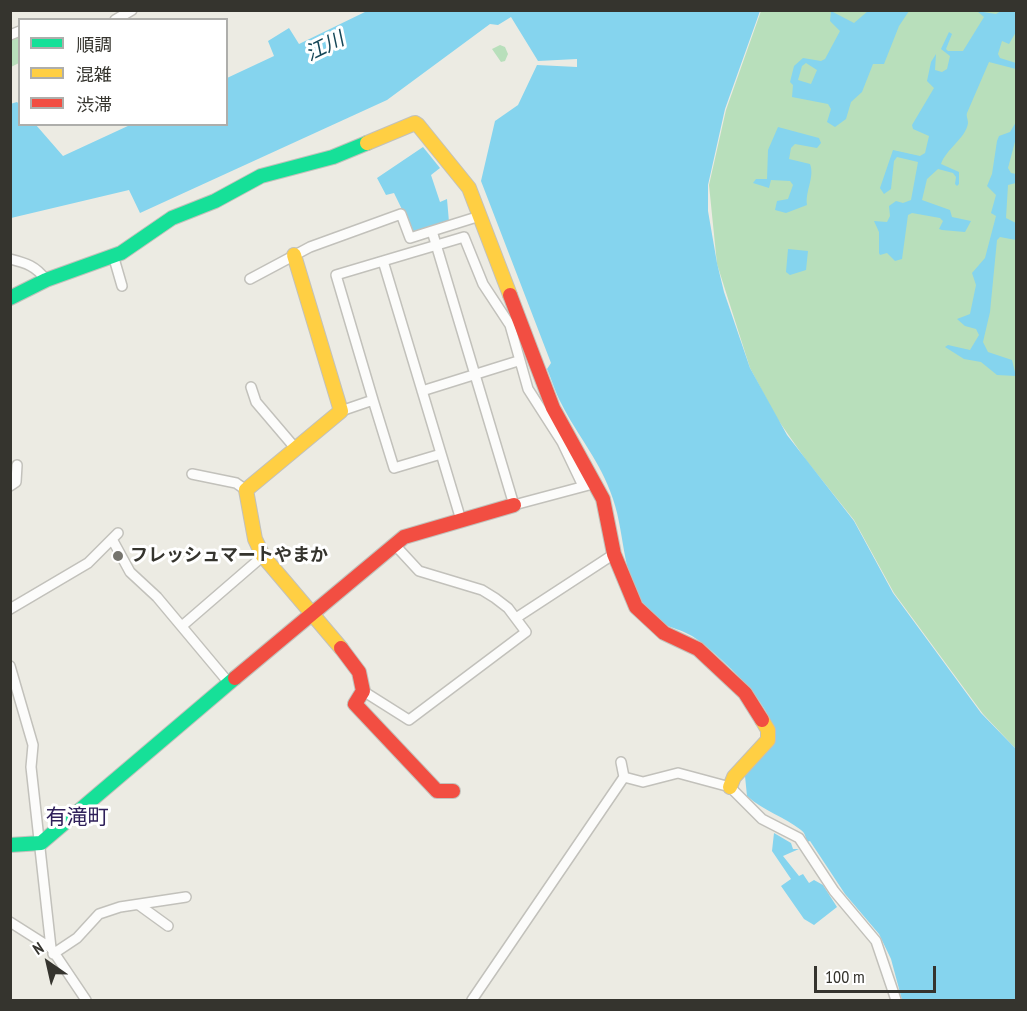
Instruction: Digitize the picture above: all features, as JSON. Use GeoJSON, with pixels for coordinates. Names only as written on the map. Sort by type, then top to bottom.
{"type":"FeatureCollection","features":[{"type":"Feature","properties":{"kind":"street"},"geometry":{"type":"LineString","coordinates":[[118,18],[132,10]]}},
{"type":"Feature","properties":{"kind":"street"},"geometry":{"type":"LineString","coordinates":[[10,298],[46,280],[113,255],[172,218],[214,201],[261,176],[333,157],[414,123],[469,188],[553,408],[589,485]]}},
{"type":"Feature","properties":{"kind":"street"},"geometry":{"type":"LineString","coordinates":[[250,279],[294,255],[401,214],[410,238],[480,216]]}},
{"type":"Feature","properties":{"kind":"street"},"geometry":{"type":"LineString","coordinates":[[432,231],[514,505]]}},
{"type":"Feature","properties":{"kind":"street"},"geometry":{"type":"LineString","coordinates":[[441,454],[394,468],[336,275],[464,237],[479,275],[510,326],[518,361],[528,389],[589,485],[603,499],[614,554],[627,591],[642,614],[664,633],[698,649],[745,693],[768,730],[768,740],[734,777],[730,787]]}},
{"type":"Feature","properties":{"kind":"street"},"geometry":{"type":"LineString","coordinates":[[113,255],[122,286]]}},
{"type":"Feature","properties":{"kind":"street"},"geometry":{"type":"LineString","coordinates":[[294,255],[341,411]]}},
{"type":"Feature","properties":{"kind":"street"},"geometry":{"type":"LineString","coordinates":[[10,259],[30,264],[46,280]]}},
{"type":"Feature","properties":{"kind":"street"},"geometry":{"type":"LineString","coordinates":[[383,261],[461,520]]}},
{"type":"Feature","properties":{"kind":"street"},"geometry":{"type":"LineString","coordinates":[[422,391],[518,361]]}},
{"type":"Feature","properties":{"kind":"street"},"geometry":{"type":"LineString","coordinates":[[251,387],[256,402],[296,449]]}},
{"type":"Feature","properties":{"kind":"street"},"geometry":{"type":"LineString","coordinates":[[246,490],[341,411],[373,400]]}},
{"type":"Feature","properties":{"kind":"street"},"geometry":{"type":"LineString","coordinates":[[10,486],[16,483],[17,465]]}},
{"type":"Feature","properties":{"kind":"street"},"geometry":{"type":"LineString","coordinates":[[192,474],[236,483],[246,490],[253,530],[264,556],[356,666],[363,691],[409,720],[526,632],[508,608],[482,590],[419,571],[394,544]]}},
{"type":"Feature","properties":{"kind":"street"},"geometry":{"type":"LineString","coordinates":[[10,844],[41,843],[312,612],[404,537],[589,485]]}},
{"type":"Feature","properties":{"kind":"street"},"geometry":{"type":"LineString","coordinates":[[10,609],[88,563],[115,536],[130,572],[182,626],[229,682]]}},
{"type":"Feature","properties":{"kind":"street"},"geometry":{"type":"LineString","coordinates":[[516,618],[614,554]]}},
{"type":"Feature","properties":{"kind":"street"},"geometry":{"type":"LineString","coordinates":[[182,626],[264,556]]}},
{"type":"Feature","properties":{"kind":"street"},"geometry":{"type":"LineString","coordinates":[[10,666],[33,745],[32,767],[38,834],[41,843],[52,951]]}},
{"type":"Feature","properties":{"kind":"street"},"geometry":{"type":"LineString","coordinates":[[363,691],[355,704],[437,791],[453,791]]}},
{"type":"Feature","properties":{"kind":"street"},"geometry":{"type":"LineString","coordinates":[[472,1000],[624,777],[621,762]]}},
{"type":"Feature","properties":{"kind":"street"},"geometry":{"type":"LineString","coordinates":[[624,777],[643,782],[678,773],[730,787],[762,819],[799,838],[834,891],[876,941],[896,1000]]}},
{"type":"Feature","properties":{"kind":"street"},"geometry":{"type":"LineString","coordinates":[[52,951],[76,938],[99,914],[186,897]]}},
{"type":"Feature","properties":{"kind":"street"},"geometry":{"type":"LineString","coordinates":[[139,905],[168,926]]}},
{"type":"Feature","properties":{"kind":"street"},"geometry":{"type":"LineString","coordinates":[[10,922],[52,951],[86,1000]]}},
{"type":"Feature","properties":{"kind":"green space"},"geometry":{"type":"Polygon","coordinates":[[[761,11],[1016,11],[1016,749],[983,714],[894,593],[854,520],[806,460],[776,417],[750,368],[717,264],[709,185],[726,110],[761,11]]]}},
{"type":"Feature","properties":{"kind":"green space"},"geometry":{"type":"Polygon","coordinates":[[[18,36],[18,64],[11,67],[11,39],[18,36]]]}},
{"type":"Feature","properties":{"kind":"green space"},"geometry":{"type":"Polygon","coordinates":[[[500,45],[505,47],[508,54],[505,61],[501,62],[492,49],[500,45]]]}},
{"type":"Feature","properties":{"kind":"water","name":"江川"},"geometry":{"type":"Polygon","coordinates":[[[367,11],[760,11],[725,109],[708,185],[708,211],[724,292],[750,368],[787,435],[854,521],[893,593],[981,713],[1016,749],[1016,1000],[902,1000],[891,959],[879,934],[845,894],[810,841],[807,842],[804,833],[747,796],[745,776],[773,739],[773,727],[767,713],[732,669],[689,634],[658,621],[639,599],[628,571],[617,513],[608,485],[557,395],[547,369],[551,363],[481,181],[495,121],[518,105],[537,65],[577,67],[577,59],[538,61],[511,17],[498,25],[490,24],[387,100],[140,213],[129,190],[11,218],[10,104],[18,103],[18,126],[37,126],[63,156],[128,126],[228,126],[228,78],[274,56],[268,41],[289,28],[299,44],[367,11]]]}},
{"type":"Feature","properties":{"kind":"water"},"geometry":{"type":"Polygon","coordinates":[[[831,11],[854,23],[868,11],[909,11],[899,26],[884,64],[873,64],[862,92],[851,102],[846,119],[835,127],[827,122],[831,109],[828,104],[792,97],[793,85],[790,82],[794,66],[803,58],[821,61],[825,59],[840,31],[830,21],[831,11]],[[806,63],[802,66],[798,80],[811,84],[817,70],[806,63]]]}},
{"type":"Feature","properties":{"kind":"water"},"geometry":{"type":"Polygon","coordinates":[[[977,11],[996,14],[1001,11],[1016,11],[1016,32],[1009,44],[1002,41],[998,54],[1000,58],[1016,63],[1016,69],[989,62],[967,113],[966,128],[941,164],[959,172],[959,184],[957,186],[955,184],[956,177],[953,173],[938,169],[927,179],[922,200],[950,210],[952,217],[971,221],[965,232],[942,230],[939,229],[943,221],[940,218],[912,213],[908,215],[902,259],[895,261],[887,253],[880,255],[879,232],[874,221],[887,222],[890,216],[889,206],[896,201],[903,203],[911,200],[918,162],[897,157],[894,161],[891,189],[884,194],[880,188],[893,150],[920,156],[925,153],[929,136],[913,129],[912,125],[934,88],[927,81],[931,62],[936,54],[935,70],[942,72],[947,69],[950,56],[941,49],[949,32],[952,34],[946,49],[963,51],[984,17],[977,11]]]}},
{"type":"Feature","properties":{"kind":"water"},"geometry":{"type":"Polygon","coordinates":[[[1016,122],[1016,138],[1008,168],[1011,173],[1016,174],[1016,183],[1008,185],[1006,218],[1016,223],[1016,240],[1000,237],[997,240],[990,312],[983,342],[988,352],[1012,360],[1016,376],[997,375],[981,362],[964,359],[945,347],[948,345],[970,350],[979,335],[976,329],[965,326],[957,319],[970,314],[976,285],[972,273],[985,258],[996,216],[991,213],[996,195],[987,186],[992,174],[997,141],[999,136],[1010,132],[1016,122]]]}},
{"type":"Feature","properties":{"kind":"water"},"geometry":{"type":"Polygon","coordinates":[[[778,127],[819,138],[821,143],[817,148],[795,144],[791,148],[789,159],[810,164],[811,174],[807,205],[786,213],[775,210],[777,201],[788,199],[793,185],[790,181],[771,180],[769,188],[753,183],[756,179],[767,179],[768,150],[778,127]]]}},
{"type":"Feature","properties":{"kind":"water"},"geometry":{"type":"Polygon","coordinates":[[[423,147],[440,168],[431,175],[440,202],[447,199],[449,222],[413,232],[394,193],[386,195],[377,178],[423,147]]]}},
{"type":"Feature","properties":{"kind":"water"},"geometry":{"type":"Polygon","coordinates":[[[788,249],[808,251],[806,270],[790,275],[786,272],[788,249]]]}},
{"type":"Feature","properties":{"kind":"water"},"geometry":{"type":"Polygon","coordinates":[[[774,833],[791,843],[793,849],[799,849],[783,856],[799,876],[803,874],[809,883],[814,880],[823,885],[837,907],[814,925],[804,919],[781,886],[791,879],[772,851],[774,833]]]}},
{"type":"Feature","properties":{"kind":"traffic: fast"},"geometry":{"type":"LineString","coordinates":[[10,298],[46,280],[121,253],[172,218],[215,201],[261,176],[333,157],[367,143]]}},
{"type":"Feature","properties":{"kind":"traffic: fast"},"geometry":{"type":"LineString","coordinates":[[10,845],[41,843],[235,678]]}},
{"type":"Feature","properties":{"kind":"traffic: slow"},"geometry":{"type":"LineString","coordinates":[[367,143],[415,123],[418,125],[469,188],[510,295]]}},
{"type":"Feature","properties":{"kind":"traffic: slow"},"geometry":{"type":"LineString","coordinates":[[294,255],[341,411],[246,490],[255,539],[263,556],[341,648]]}},
{"type":"Feature","properties":{"kind":"traffic: slow"},"geometry":{"type":"LineString","coordinates":[[730,787],[734,777],[768,740],[768,730],[762,720]]}},
{"type":"Feature","properties":{"kind":"traffic: jam"},"geometry":{"type":"LineString","coordinates":[[510,295],[553,408],[603,499],[614,554],[636,607],[664,633],[698,649],[745,693],[762,720]]}},
{"type":"Feature","properties":{"kind":"traffic: jam"},"geometry":{"type":"LineString","coordinates":[[235,678],[404,537],[514,505]]}},
{"type":"Feature","properties":{"kind":"traffic: jam"},"geometry":{"type":"LineString","coordinates":[[341,648],[359,672],[363,691],[355,704],[437,791],[453,791]]}},
{"type":"Feature","properties":{"kind":"place","name":"フレッシュマートやまか"},"geometry":{"type":"Point","coordinates":[118,556]}},
{"type":"Feature","properties":{"kind":"district","name":"有滝町"},"geometry":{"type":"Point","coordinates":[77,818]}}]}
